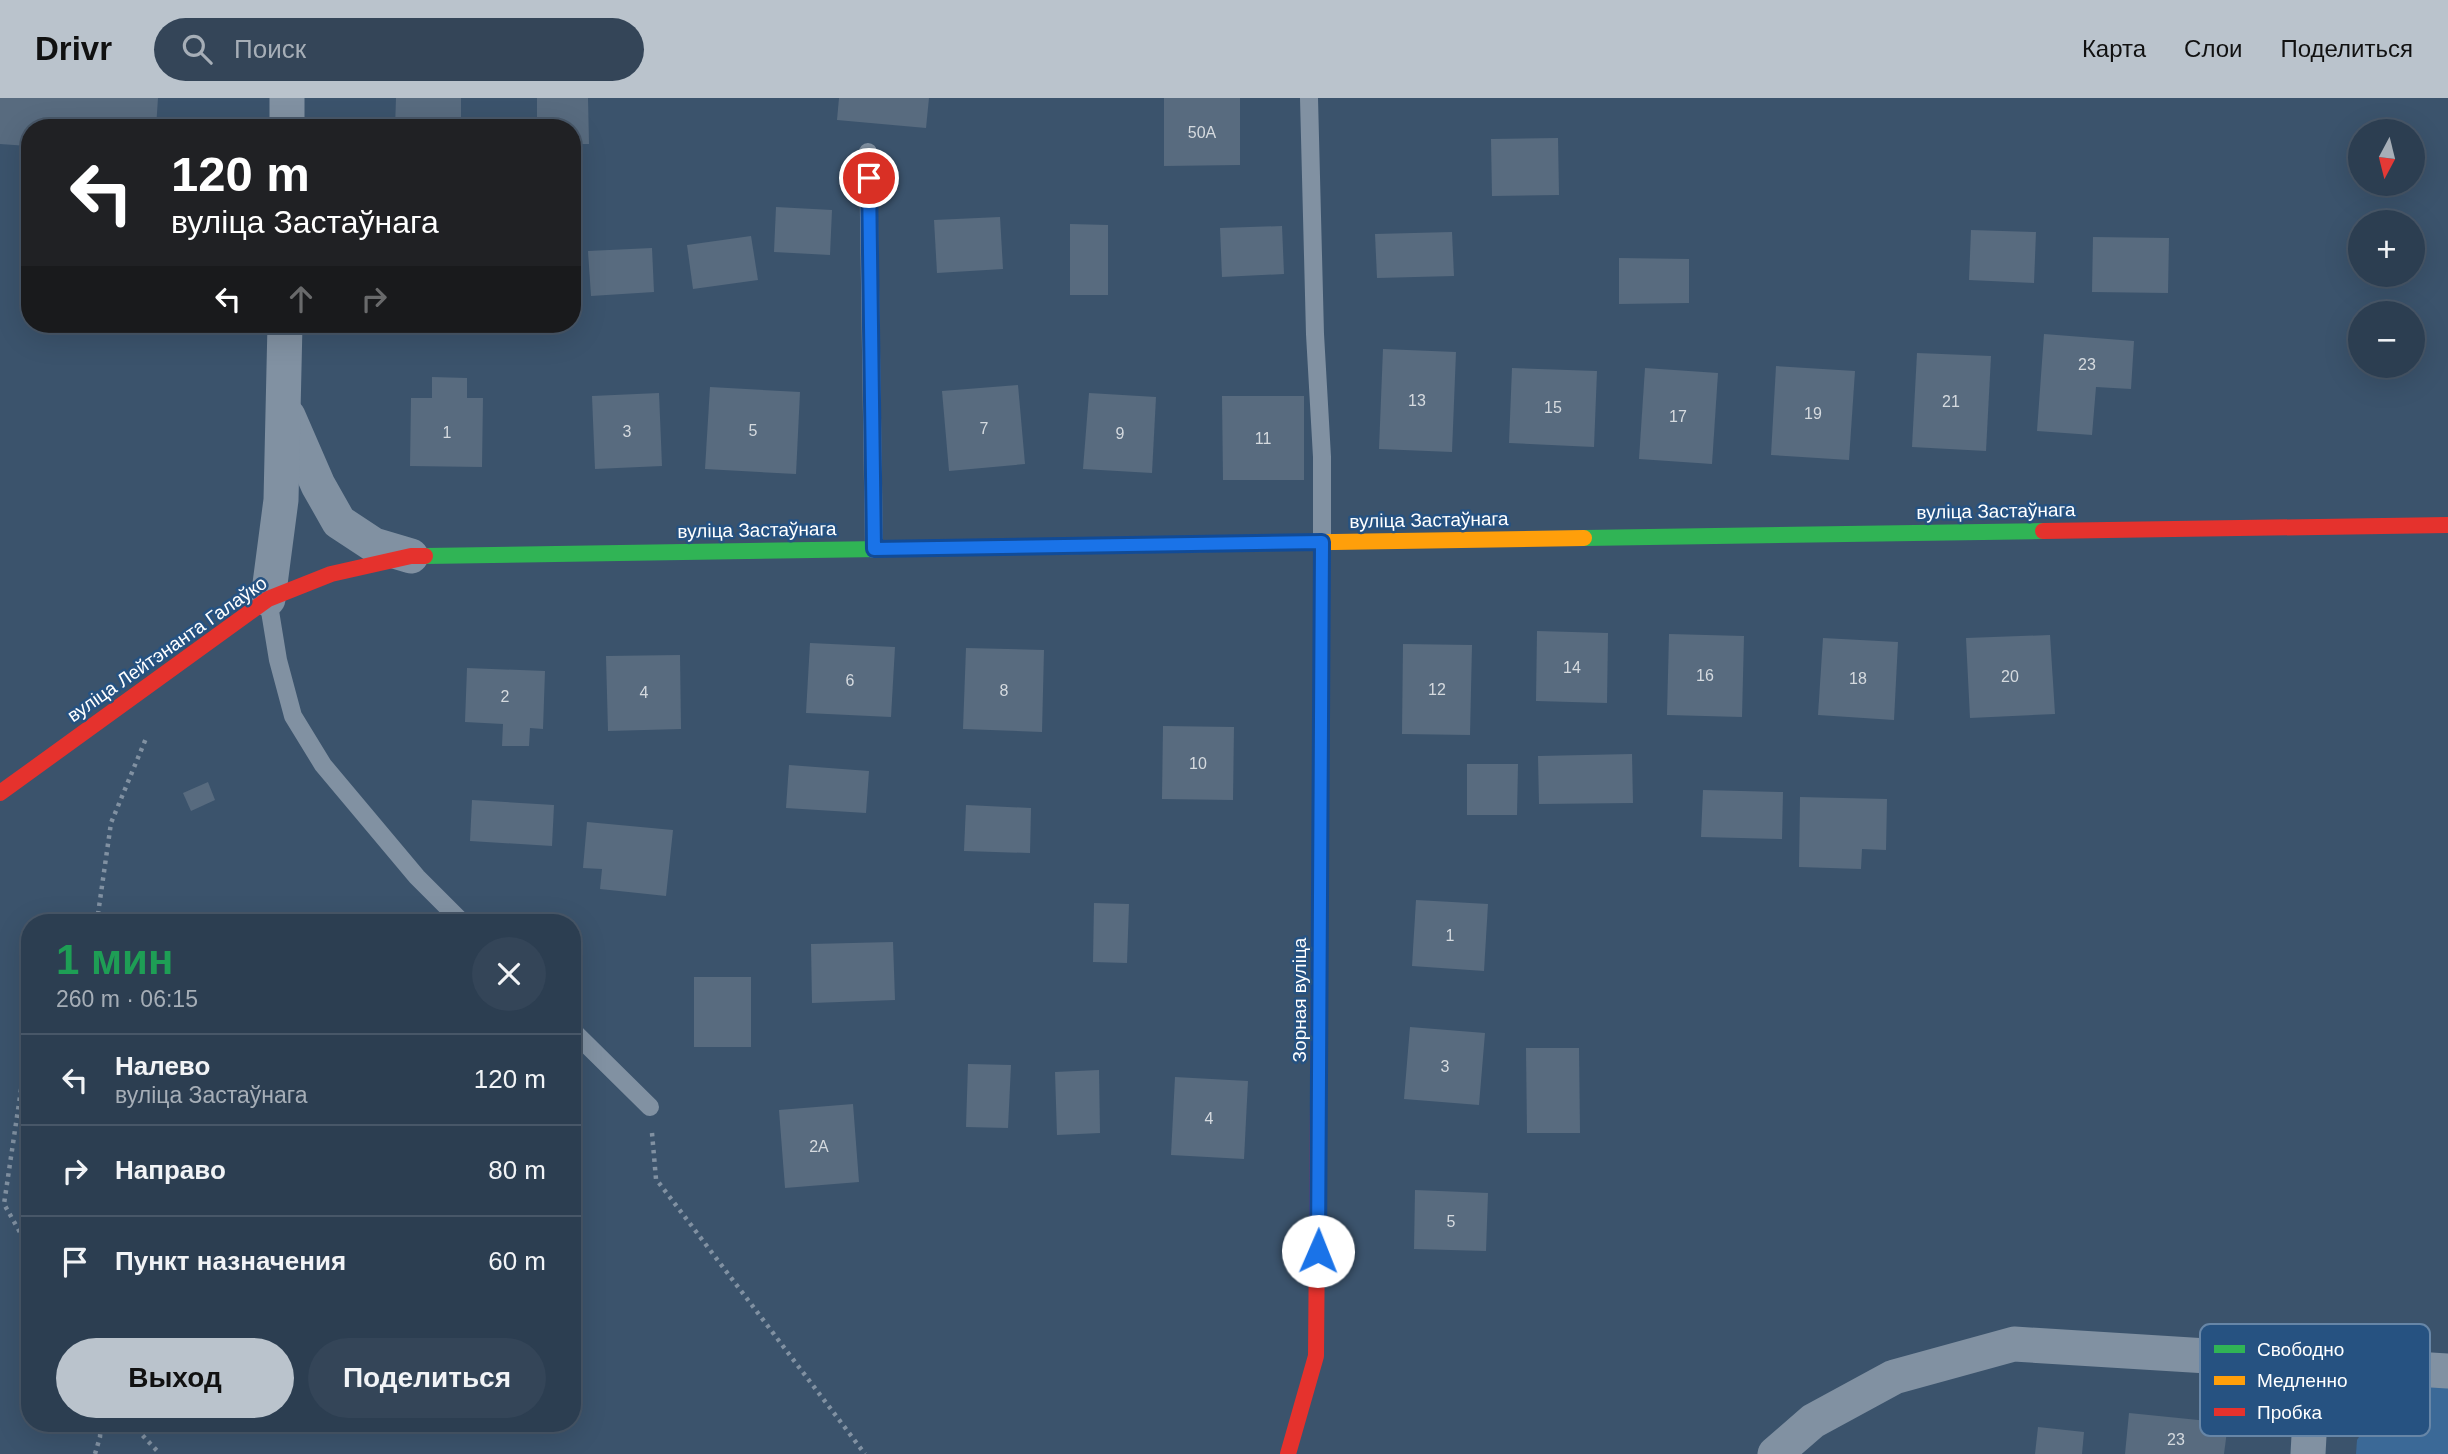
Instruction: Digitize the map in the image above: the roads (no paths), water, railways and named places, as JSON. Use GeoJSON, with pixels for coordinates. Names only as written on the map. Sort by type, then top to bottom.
{"type":"FeatureCollection","features":[{"type":"Feature","properties":{"kind":"street"},"geometry":{"type":"LineString","coordinates":[[276,119],[287,98]]}},
{"type":"Feature","properties":{"kind":"street"},"geometry":{"type":"LineString","coordinates":[[268,599],[281,500],[285,333]]}},
{"type":"Feature","properties":{"kind":"street"},"geometry":{"type":"LineString","coordinates":[[284,407],[318,485],[339,522],[374,545],[411,556]]}},
{"type":"Feature","properties":{"kind":"street","name":"вуліца Застаўнага"},"geometry":{"type":"LineString","coordinates":[[411,556],[2448,525]]}},
{"type":"Feature","properties":{"kind":"street","name":"Зорная вуліца"},"geometry":{"type":"LineString","coordinates":[[1288,1454],[1316,1356],[1322,542]]}},
{"type":"Feature","properties":{"kind":"street","name":"вуліца Лейтэнанта Галаўко"},"geometry":{"type":"LineString","coordinates":[[0,793],[268,599],[331,574],[411,556]]}},
{"type":"Feature","properties":{"kind":"street"},"geometry":{"type":"LineString","coordinates":[[1775,1454],[1813,1420],[1894,1377],[2014,1344],[2200,1355]]}},
{"type":"Feature","properties":{"kind":"street"},"geometry":{"type":"LineString","coordinates":[[2430,1370],[2448,1371]]}},
{"type":"Feature","properties":{"kind":"street"},"geometry":{"type":"LineString","coordinates":[[2308,1454],[2309,1436]]}},
{"type":"Feature","properties":{"kind":"lane"},"geometry":{"type":"LineString","coordinates":[[1309,98],[1315,334],[1322,457],[1322,542]]}},
{"type":"Feature","properties":{"kind":"lane"},"geometry":{"type":"LineString","coordinates":[[868,152],[874,549]]}},
{"type":"Feature","properties":{"kind":"lane"},"geometry":{"type":"LineString","coordinates":[[268,599],[278,660],[293,716],[323,765],[416,877],[454,914]]}},
{"type":"Feature","properties":{"kind":"lane"},"geometry":{"type":"LineString","coordinates":[[581,1039],[650,1107]]}}]}
